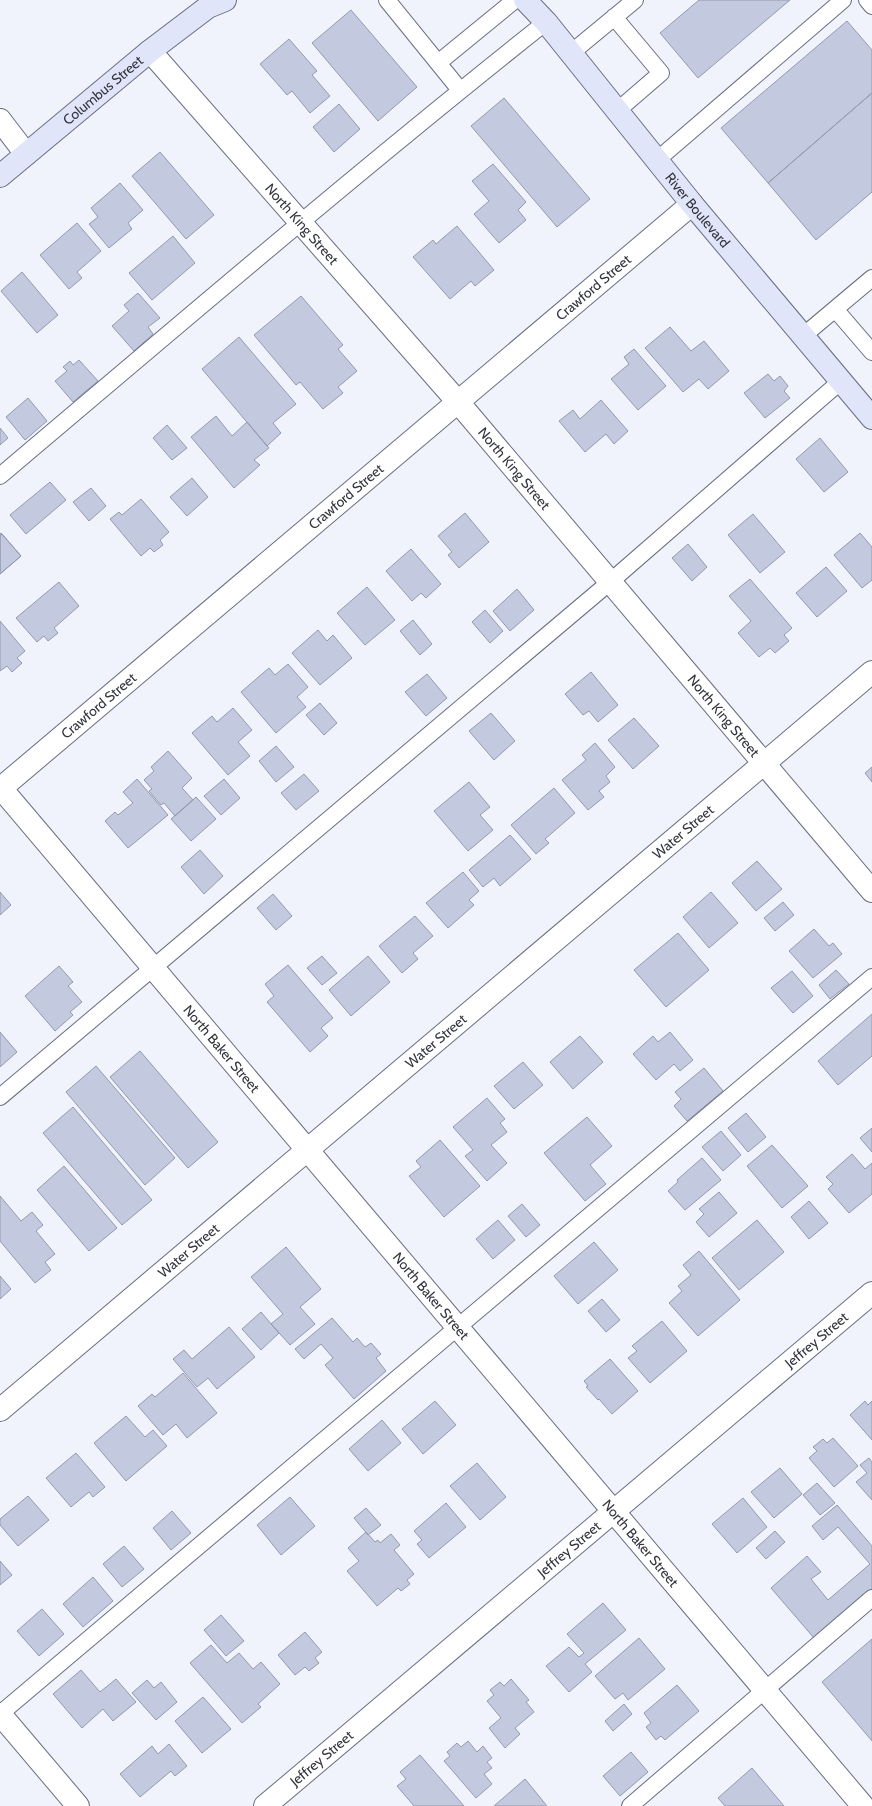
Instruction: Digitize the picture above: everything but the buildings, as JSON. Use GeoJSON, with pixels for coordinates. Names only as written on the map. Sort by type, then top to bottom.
{"type":"FeatureCollection","features":[{"type":"Feature","properties":{"kind":"main road","name":"River Boulevard"},"geometry":{"type":"LineString","coordinates":[[526,0],[546,22],[692,204],[872,418]]}},
{"type":"Feature","properties":{"kind":"main road","name":"Columbus Street"},"geometry":{"type":"LineString","coordinates":[[0,176],[150,51],[215,2]]}},
{"type":"Feature","properties":{"kind":"street","name":"North King Street"},"geometry":{"type":"LineString","coordinates":[[150,51],[458,402],[872,891]]}},
{"type":"Feature","properties":{"kind":"street"},"geometry":{"type":"LineString","coordinates":[[0,120],[26,154]]}},
{"type":"Feature","properties":{"kind":"street","name":"Crawford Street"},"geometry":{"type":"LineString","coordinates":[[0,788],[692,204]]}},
{"type":"Feature","properties":{"kind":"street","name":"Water Street"},"geometry":{"type":"LineString","coordinates":[[0,1410],[872,672]]}},
{"type":"Feature","properties":{"kind":"street","name":"North Baker Street"},"geometry":{"type":"LineString","coordinates":[[0,788],[154,968],[862,1806]]}},
{"type":"Feature","properties":{"kind":"street","name":"Jeffrey Street"},"geometry":{"type":"LineString","coordinates":[[265,1806],[872,1293]]}},
{"type":"Feature","properties":{"kind":"street"},"geometry":{"type":"LineString","coordinates":[[0,1714],[78,1806]]}},
{"type":"Feature","properties":{"kind":"lane"},"geometry":{"type":"LineString","coordinates":[[387,0],[460,90]]}},
{"type":"Feature","properties":{"kind":"lane"},"geometry":{"type":"LineString","coordinates":[[438,63],[515,0]]}},
{"type":"Feature","properties":{"kind":"lane"},"geometry":{"type":"LineString","coordinates":[[571,53],[635,0]]}},
{"type":"Feature","properties":{"kind":"lane"},"geometry":{"type":"LineString","coordinates":[[657,160],[844,0]]}},
{"type":"Feature","properties":{"kind":"lane"},"geometry":{"type":"LineString","coordinates":[[867,0],[872,6]]}},
{"type":"Feature","properties":{"kind":"lane"},"geometry":{"type":"LineString","coordinates":[[614,17],[661,73],[617,111]]}},
{"type":"Feature","properties":{"kind":"lane"},"geometry":{"type":"LineString","coordinates":[[0,476],[300,222],[460,90],[546,22]]}},
{"type":"Feature","properties":{"kind":"lane"},"geometry":{"type":"LineString","coordinates":[[803,336],[872,278]]}},
{"type":"Feature","properties":{"kind":"lane"},"geometry":{"type":"LineString","coordinates":[[835,309],[872,352]]}},
{"type":"Feature","properties":{"kind":"lane"},"geometry":{"type":"LineString","coordinates":[[0,1097],[610,582],[841,381]]}},
{"type":"Feature","properties":{"kind":"lane"},"geometry":{"type":"LineString","coordinates":[[0,1714],[872,977]]}},
{"type":"Feature","properties":{"kind":"lane"},"geometry":{"type":"LineString","coordinates":[[630,1806],[872,1598]]}}]}
